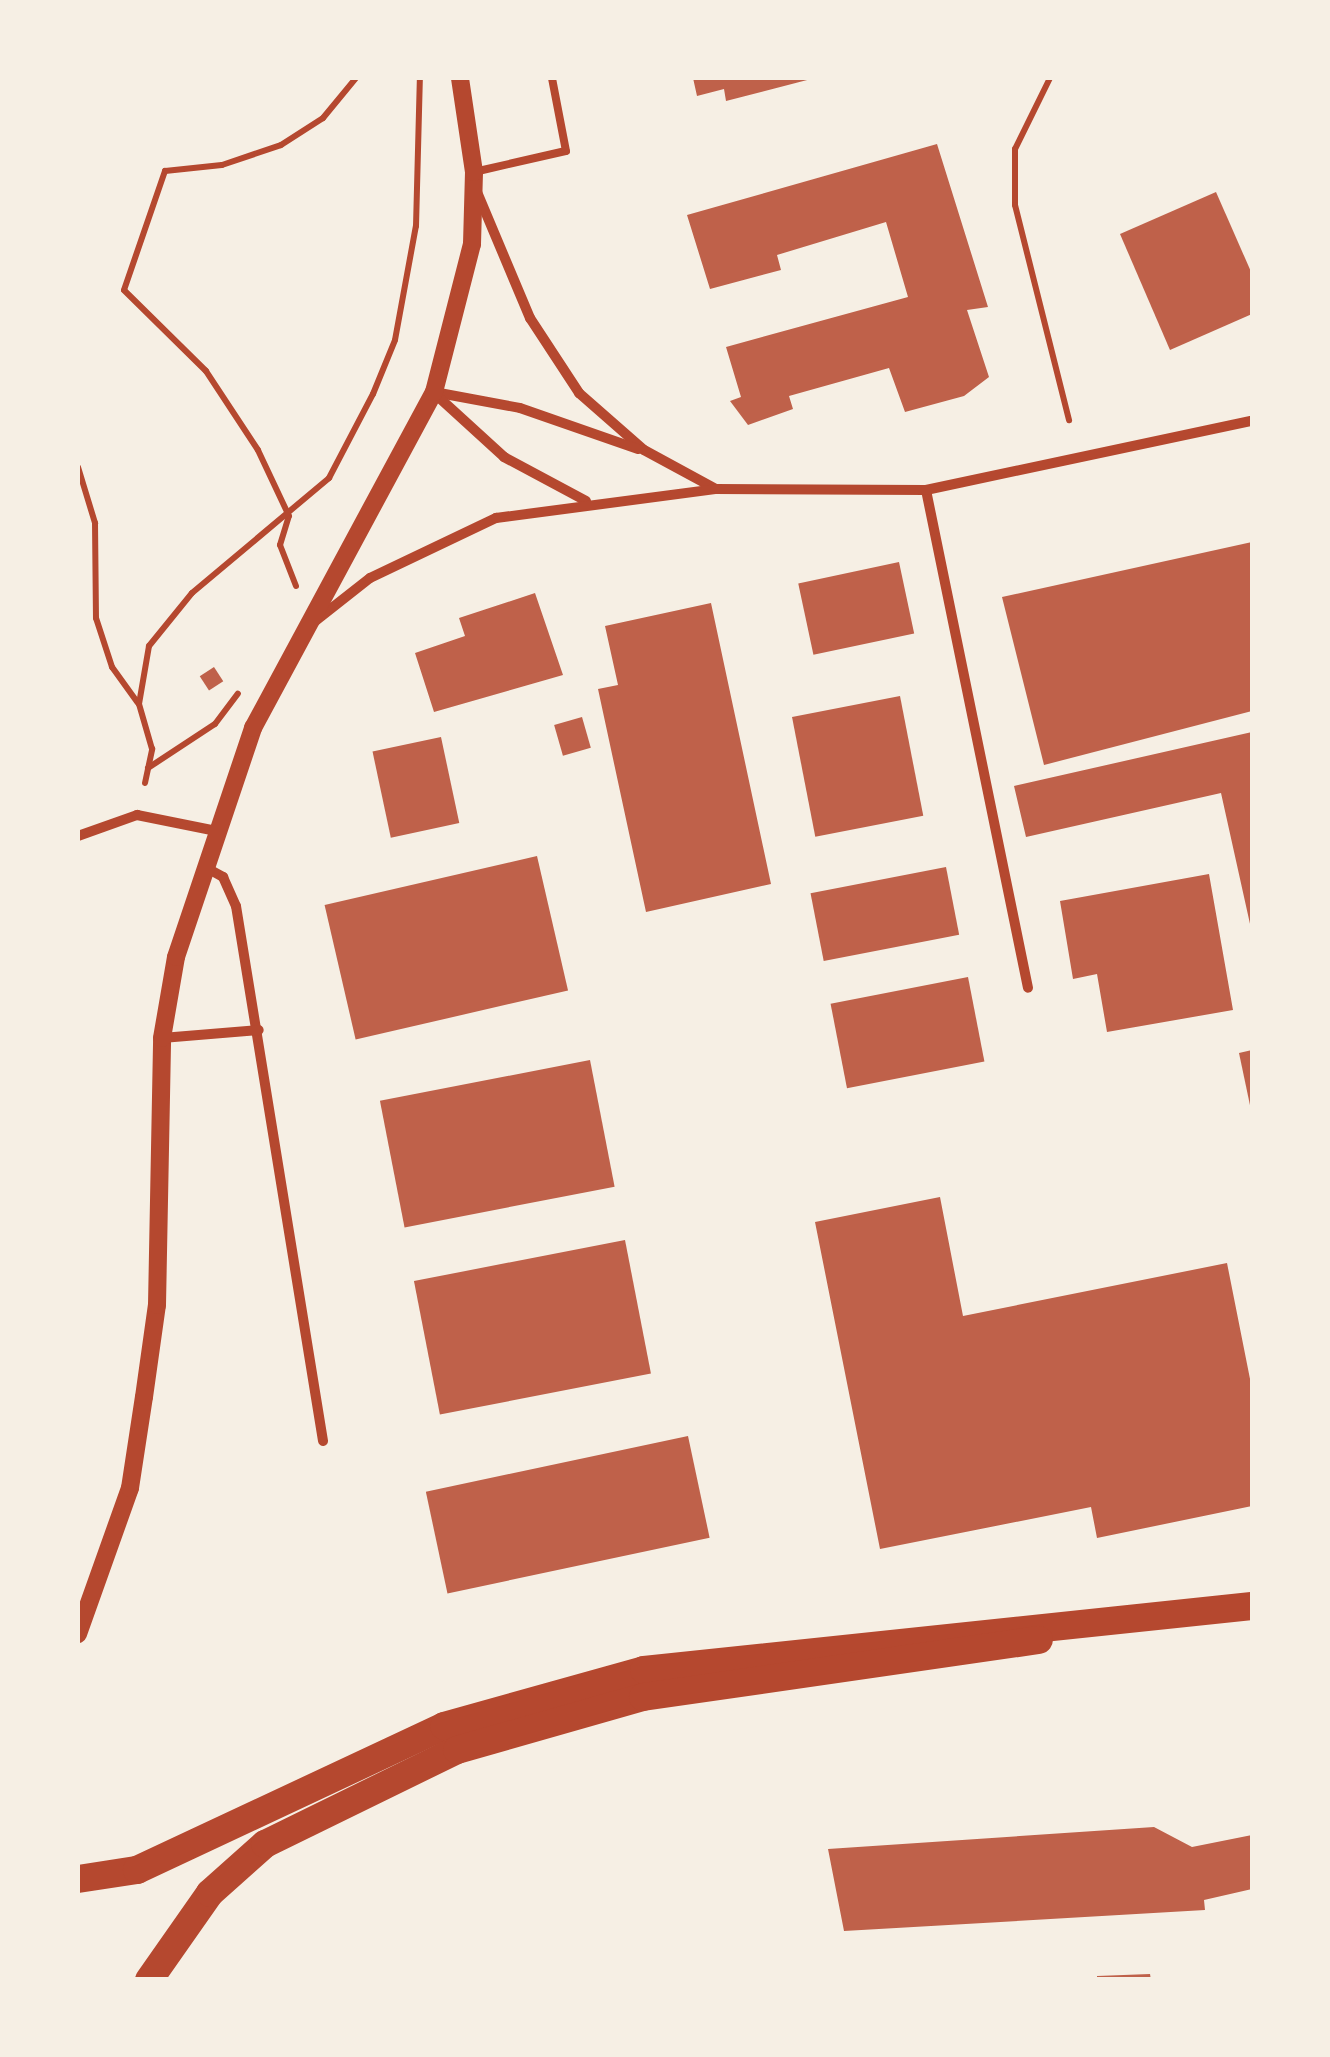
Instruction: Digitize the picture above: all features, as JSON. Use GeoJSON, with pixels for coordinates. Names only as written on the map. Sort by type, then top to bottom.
{"type":"FeatureCollection","features":[{"type":"Feature","properties":{"kind":"highway"},"geometry":{"type":"LineString","coordinates":[[78,1878],[137,1870],[444,1726],[644,1670],[964,1631],[1104,1625],[1252,1606]]}},
{"type":"Feature","properties":{"kind":"highway"},"geometry":{"type":"LineString","coordinates":[[150,1980],[210,1893],[265,1844],[457,1750],[642,1697],[972,1656],[1104,1625]]}},
{"type":"Feature","properties":{"kind":"street"},"geometry":{"type":"LineString","coordinates":[[78,1634],[130,1488],[154,1324],[162,1038],[204,866],[253,728],[434,392],[472,244],[474,178],[460,78]]}},
{"type":"Feature","properties":{"kind":"street"},"geometry":{"type":"LineString","coordinates":[[474,178],[553,358],[644,450]]}},
{"type":"Feature","properties":{"kind":"street"},"geometry":{"type":"LineString","coordinates":[[434,392],[520,408],[644,450],[715,488]]}},
{"type":"Feature","properties":{"kind":"street"},"geometry":{"type":"LineString","coordinates":[[434,392],[504,456],[588,502]]}},
{"type":"Feature","properties":{"kind":"street"},"geometry":{"type":"LineString","coordinates":[[306,628],[433,543],[496,518],[588,502],[715,488],[926,490],[1252,421]]}},
{"type":"Feature","properties":{"kind":"street"},"geometry":{"type":"LineString","coordinates":[[926,490],[1028,988]]}},
{"type":"Feature","properties":{"kind":"street"},"geometry":{"type":"LineString","coordinates":[[78,836],[137,815],[216,831]]}},
{"type":"Feature","properties":{"kind":"street"},"geometry":{"type":"LineString","coordinates":[[204,866],[224,877],[236,906],[323,1441]]}},
{"type":"Feature","properties":{"kind":"street"},"geometry":{"type":"LineString","coordinates":[[162,1038],[259,1030]]}},
{"type":"Feature","properties":{"kind":"lane"},"geometry":{"type":"LineString","coordinates":[[474,178],[566,151],[552,78]]}},
{"type":"Feature","properties":{"kind":"path"},"geometry":{"type":"LineString","coordinates":[[290,596],[299,580],[280,545],[289,516],[206,372],[124,290],[166,171],[222,166],[282,145],[323,118],[356,78]]}},
{"type":"Feature","properties":{"kind":"path"},"geometry":{"type":"LineString","coordinates":[[145,783],[148,768],[139,704],[148,646],[165,622],[329,478],[395,340],[424,154],[420,78]]}},
{"type":"Feature","properties":{"kind":"path"},"geometry":{"type":"LineString","coordinates":[[1050,78],[1015,149],[1015,205],[1069,420]]}},
{"type":"Feature","properties":{"kind":"path"},"geometry":{"type":"LineString","coordinates":[[78,467],[95,524],[96,618],[112,667],[139,704]]}},
{"type":"Feature","properties":{"kind":"path"},"geometry":{"type":"LineString","coordinates":[[148,768],[214,724],[249,674]]}},
{"type":"Feature","properties":{"kind":"building"},"geometry":{"type":"Polygon","coordinates":[[[693,78],[811,79],[726,101],[724,89],[697,96],[693,78]]]}},
{"type":"Feature","properties":{"kind":"building"},"geometry":{"type":"Polygon","coordinates":[[[937,144],[988,307],[967,310],[989,377],[964,396],[905,412],[889,368],[789,396],[793,409],[748,425],[730,401],[741,397],[726,347],[908,297],[886,222],[777,255],[781,270],[710,289],[687,215],[937,144]]]}},
{"type":"Feature","properties":{"kind":"building"},"geometry":{"type":"Polygon","coordinates":[[[1216,192],[1252,274],[1252,314],[1170,350],[1120,234],[1216,192]]]}},
{"type":"Feature","properties":{"kind":"building"},"geometry":{"type":"Polygon","coordinates":[[[1252,542],[1252,711],[1044,765],[1002,597],[1252,542]]]}},
{"type":"Feature","properties":{"kind":"building"},"geometry":{"type":"Polygon","coordinates":[[[899,562],[914,633],[813,655],[798,583],[899,562]]]}},
{"type":"Feature","properties":{"kind":"building"},"geometry":{"type":"Polygon","coordinates":[[[535,593],[563,675],[434,712],[415,653],[465,636],[459,618],[535,593]]]}},
{"type":"Feature","properties":{"kind":"building"},"geometry":{"type":"Polygon","coordinates":[[[711,603],[771,884],[646,912],[598,689],[618,685],[605,626],[711,603]]]}},
{"type":"Feature","properties":{"kind":"building"},"geometry":{"type":"Polygon","coordinates":[[[214,667],[223,681],[209,691],[200,676],[214,667]]]}},
{"type":"Feature","properties":{"kind":"building"},"geometry":{"type":"Polygon","coordinates":[[[900,696],[923,816],[815,837],[792,717],[900,696]]]}},
{"type":"Feature","properties":{"kind":"building"},"geometry":{"type":"Polygon","coordinates":[[[582,717],[591,748],[563,756],[554,725],[582,717]]]}},
{"type":"Feature","properties":{"kind":"building"},"geometry":{"type":"Polygon","coordinates":[[[1252,732],[1252,933],[1221,793],[1026,837],[1014,786],[1252,732]]]}},
{"type":"Feature","properties":{"kind":"building"},"geometry":{"type":"Polygon","coordinates":[[[441,737],[459,823],[391,838],[373,752],[441,737]]]}},
{"type":"Feature","properties":{"kind":"building"},"geometry":{"type":"Polygon","coordinates":[[[537,856],[568,990],[356,1040],[325,905],[537,856]]]}},
{"type":"Feature","properties":{"kind":"building"},"geometry":{"type":"Polygon","coordinates":[[[946,867],[959,935],[824,961],[811,893],[946,867]]]}},
{"type":"Feature","properties":{"kind":"building"},"geometry":{"type":"Polygon","coordinates":[[[1209,874],[1233,1010],[1107,1032],[1097,974],[1073,979],[1060,901],[1209,874]]]}},
{"type":"Feature","properties":{"kind":"building"},"geometry":{"type":"Polygon","coordinates":[[[968,977],[984,1061],[847,1088],[831,1004],[968,977]]]}},
{"type":"Feature","properties":{"kind":"building"},"geometry":{"type":"Polygon","coordinates":[[[1252,1050],[1252,1110],[1251,1110],[1239,1053],[1252,1050]]]}},
{"type":"Feature","properties":{"kind":"building"},"geometry":{"type":"Polygon","coordinates":[[[590,1060],[615,1187],[405,1227],[380,1101],[590,1060]]]}},
{"type":"Feature","properties":{"kind":"building"},"geometry":{"type":"Polygon","coordinates":[[[940,1197],[963,1316],[1227,1263],[1252,1389],[1252,1506],[1097,1538],[1091,1507],[880,1549],[815,1222],[940,1197]]]}},
{"type":"Feature","properties":{"kind":"building"},"geometry":{"type":"Polygon","coordinates":[[[625,1240],[651,1374],[440,1415],[414,1281],[625,1240]]]}},
{"type":"Feature","properties":{"kind":"building"},"geometry":{"type":"Polygon","coordinates":[[[688,1436],[710,1538],[447,1593],[426,1492],[688,1436]]]}},
{"type":"Feature","properties":{"kind":"building"},"geometry":{"type":"Polygon","coordinates":[[[1154,1827],[1192,1847],[1252,1835],[1252,1889],[1204,1900],[1205,1910],[844,1931],[828,1849],[1154,1827]]]}},
{"type":"Feature","properties":{"kind":"building"},"geometry":{"type":"Polygon","coordinates":[[[1150,1974],[1151,1980],[1097,1980],[1097,1976],[1150,1974]]]}}]}
